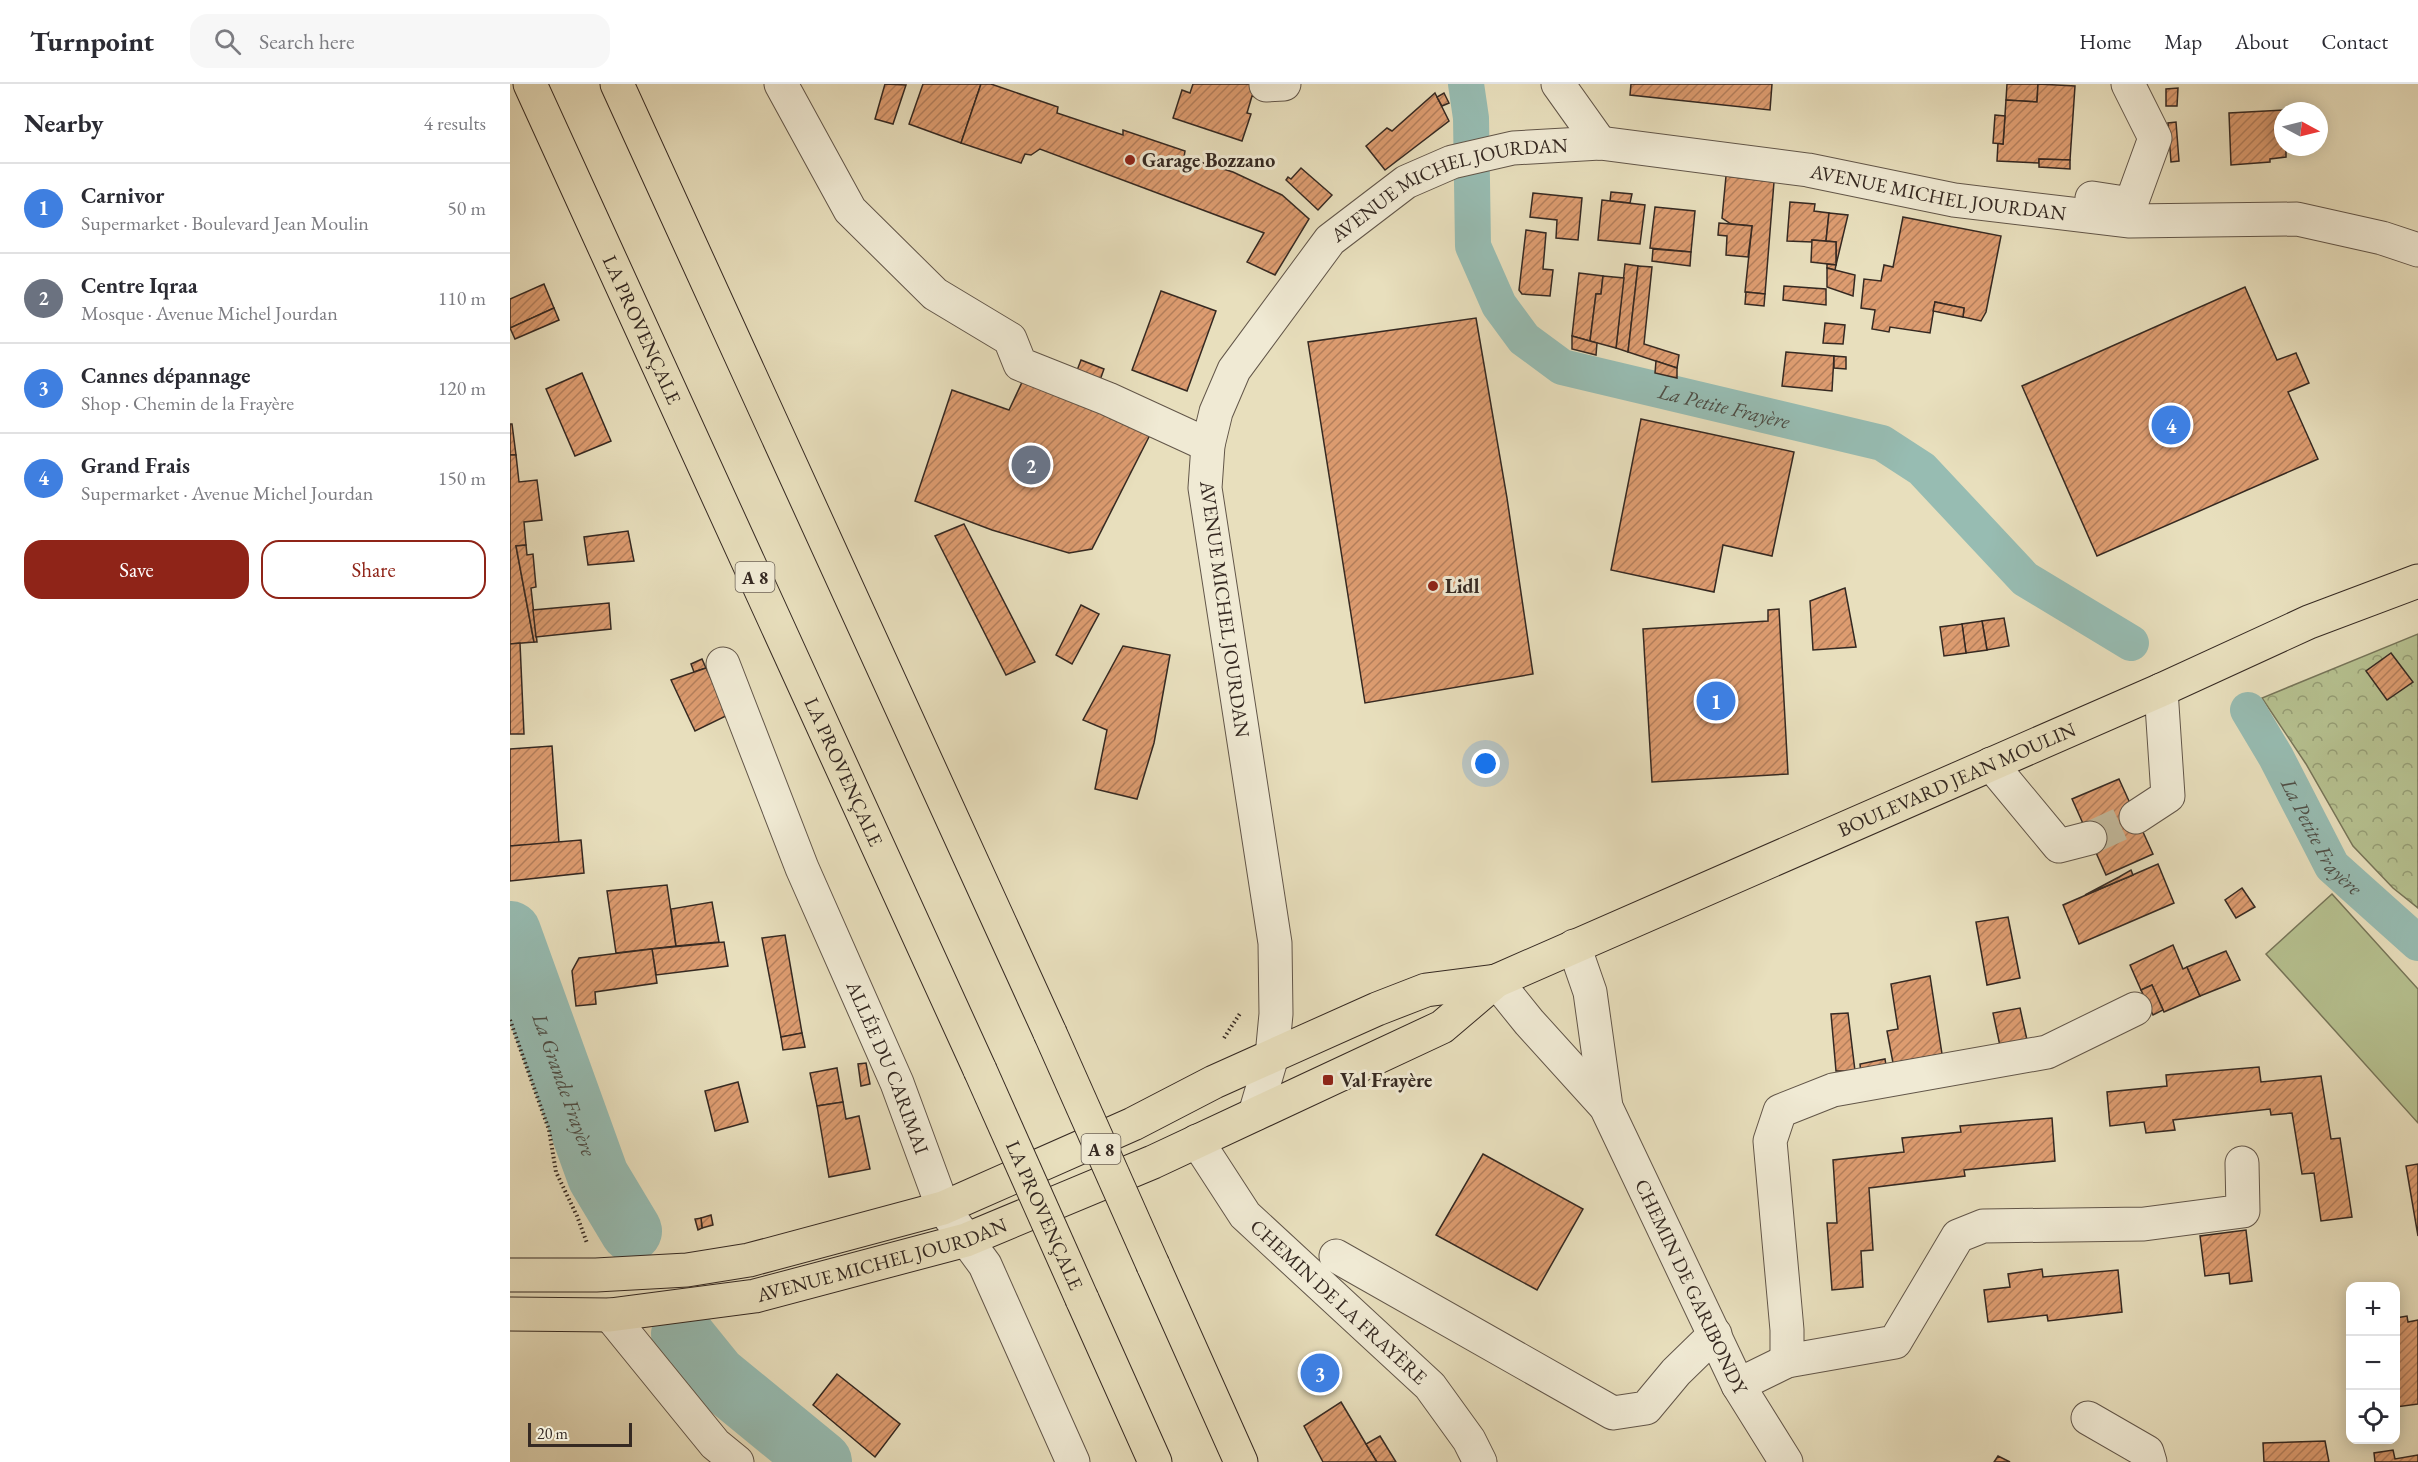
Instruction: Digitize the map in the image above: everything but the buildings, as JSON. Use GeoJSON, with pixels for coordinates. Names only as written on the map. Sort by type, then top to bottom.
{"type":"FeatureCollection","features":[{"type":"Feature","properties":{"kind":"main road","name":"LA PROVENÇALE"},"geometry":{"type":"LineString","coordinates":[[530,84],[980,1070],[1155,1462]]}},
{"type":"Feature","properties":{"kind":"main road","name":"A 8"},"geometry":{"type":"LineString","coordinates":[[617,84],[1050,1033],[1241,1462]]}},
{"type":"Feature","properties":{"kind":"main road","name":"BOULEVARD JEAN MOULIN"},"geometry":{"type":"LineString","coordinates":[[1496,981],[2161,690],[2309,622],[2418,581]]}},
{"type":"Feature","properties":{"kind":"main road","name":"AVENUE MICHEL JOURDAN"},"geometry":{"type":"LineString","coordinates":[[510,1275],[596,1275],[687,1270],[749,1260],[943,1208],[1133,1124],[1214,1082],[1377,1009],[1426,990],[1496,981]]}},
{"type":"Feature","properties":{"kind":"main road","name":"AVENUE MICHEL JOURDAN"},"geometry":{"type":"LineString","coordinates":[[510,1314],[610,1315],[755,1296],[966,1240],[1153,1162],[1442,1027],[1496,981]]}},
{"type":"Feature","properties":{"kind":"street"},"geometry":{"type":"LineString","coordinates":[[781,84],[850,210],[935,294],[1010,339],[1020,364],[1108,399],[1208,445]]}},
{"type":"Feature","properties":{"kind":"street"},"geometry":{"type":"LineString","coordinates":[[1266,85],[1284,84]]}},
{"type":"Feature","properties":{"kind":"street"},"geometry":{"type":"LineString","coordinates":[[1558,84],[1600,143]]}},
{"type":"Feature","properties":{"kind":"street"},"geometry":{"type":"LineString","coordinates":[[1954,200],[1988,185],[2131,204],[2154,138],[2128,84]]}},
{"type":"Feature","properties":{"kind":"street","name":"AVENUE MICHEL JOURDAN"},"geometry":{"type":"LineString","coordinates":[[1272,1056],[1276,1014],[1275,943],[1205,488],[1208,445],[1216,412],[1234,370],[1330,240],[1406,182],[1452,162],[1513,148],[1600,143],[1808,170],[1954,200],[2130,221],[2297,219],[2382,238],[2418,250]]}},
{"type":"Feature","properties":{"kind":"street","name":"ALLÉE DU CARIMAI"},"geometry":{"type":"LineString","coordinates":[[723,664],[802,868],[897,1083],[943,1208],[985,1265],[1073,1462]]}},
{"type":"Feature","properties":{"kind":"street"},"geometry":{"type":"LineString","coordinates":[[2136,817],[2168,796],[2161,690]]}},
{"type":"Feature","properties":{"kind":"street"},"geometry":{"type":"LineString","coordinates":[[1991,764],[2060,846],[2091,838]]}},
{"type":"Feature","properties":{"kind":"street","name":"CHEMIN DE GARIBONDY"},"geometry":{"type":"LineString","coordinates":[[1574,946],[1590,992],[1606,1107]]}},
{"type":"Feature","properties":{"kind":"street","name":"CHEMIN DE GARIBONDY"},"geometry":{"type":"LineString","coordinates":[[1496,981],[1529,1022],[1606,1107],[1738,1385],[1786,1462]]}},
{"type":"Feature","properties":{"kind":"street"},"geometry":{"type":"LineString","coordinates":[[1787,1361],[1770,1141],[1780,1111],[1833,1090],[2048,1052],[2135,1009]]}},
{"type":"Feature","properties":{"kind":"street"},"geometry":{"type":"LineString","coordinates":[[1256,1114],[1272,1056]]}},
{"type":"Feature","properties":{"kind":"street","name":"CHEMIN DE LA FRAYÈRE"},"geometry":{"type":"LineString","coordinates":[[1197,1141],[1245,1215],[1430,1386],[1469,1440],[1480,1462]]}},
{"type":"Feature","properties":{"kind":"street"},"geometry":{"type":"LineString","coordinates":[[1738,1385],[1787,1361],[1895,1342],[1958,1236],[1983,1226],[2144,1224],[2243,1211],[2242,1163]]}},
{"type":"Feature","properties":{"kind":"street"},"geometry":{"type":"LineString","coordinates":[[1336,1256],[1613,1413],[1646,1408],[1676,1372],[1715,1334]]}},
{"type":"Feature","properties":{"kind":"street"},"geometry":{"type":"LineString","coordinates":[[610,1315],[715,1444],[737,1462]]}},
{"type":"Feature","properties":{"kind":"street"},"geometry":{"type":"LineString","coordinates":[[2088,1418],[2147,1452],[2150,1462]]}},
{"type":"Feature","properties":{"kind":"path"},"geometry":{"type":"LineString","coordinates":[[510,1020],[549,1130],[556,1172],[578,1216],[587,1244]]}},
{"type":"Feature","properties":{"kind":"green space"},"geometry":{"type":"Polygon","coordinates":[[[2418,634],[2418,908],[2393,888],[2353,846],[2306,764],[2262,698],[2418,634]]]}},
{"type":"Feature","properties":{"kind":"green space"},"geometry":{"type":"Polygon","coordinates":[[[2332,894],[2418,989],[2418,1123],[2266,954],[2332,894]]]}},
{"type":"Feature","properties":{"kind":"waterway","name":"La Petite Frayère"},"geometry":{"type":"LineString","coordinates":[[1466,84],[1471,118],[1473,246],[1499,305],[1524,339],[1562,367],[1882,443],[1922,469],[2025,579],[2131,643]]}},
{"type":"Feature","properties":{"kind":"waterway","name":"La Petite Frayère"},"geometry":{"type":"LineString","coordinates":[[2248,710],[2276,757],[2332,866],[2418,943]]}},
{"type":"Feature","properties":{"kind":"waterway","name":"La Grande Frayère"},"geometry":{"type":"LineString","coordinates":[[510,932],[598,1176],[631,1231]]}},
{"type":"Feature","properties":{"kind":"waterway","name":"La Grande Frayère"},"geometry":{"type":"LineString","coordinates":[[682,1334],[716,1376],[821,1462]]}},
{"type":"Feature","properties":{"kind":"tunnel"},"geometry":{"type":"LineString","coordinates":[[2090,838],[2136,817]]}},
{"type":"Feature","properties":{"kind":"place","name":"Garage Bozzano"},"geometry":{"type":"Point","coordinates":[1130,160]}},
{"type":"Feature","properties":{"kind":"place","name":"Grand Frais"},"geometry":{"type":"Point","coordinates":[2171,425]}},
{"type":"Feature","properties":{"kind":"place","name":"Centre Iqraa"},"geometry":{"type":"Point","coordinates":[1031,465]}},
{"type":"Feature","properties":{"kind":"place","name":"Lidl"},"geometry":{"type":"Point","coordinates":[1433,586]}},
{"type":"Feature","properties":{"kind":"place","name":"Carnivor"},"geometry":{"type":"Point","coordinates":[1716,701]}},
{"type":"Feature","properties":{"kind":"place","name":"Val Frayère"},"geometry":{"type":"Point","coordinates":[1328,1080]}},
{"type":"Feature","properties":{"kind":"place","name":"Cannes dépannage"},"geometry":{"type":"Point","coordinates":[1320,1373]}}]}
